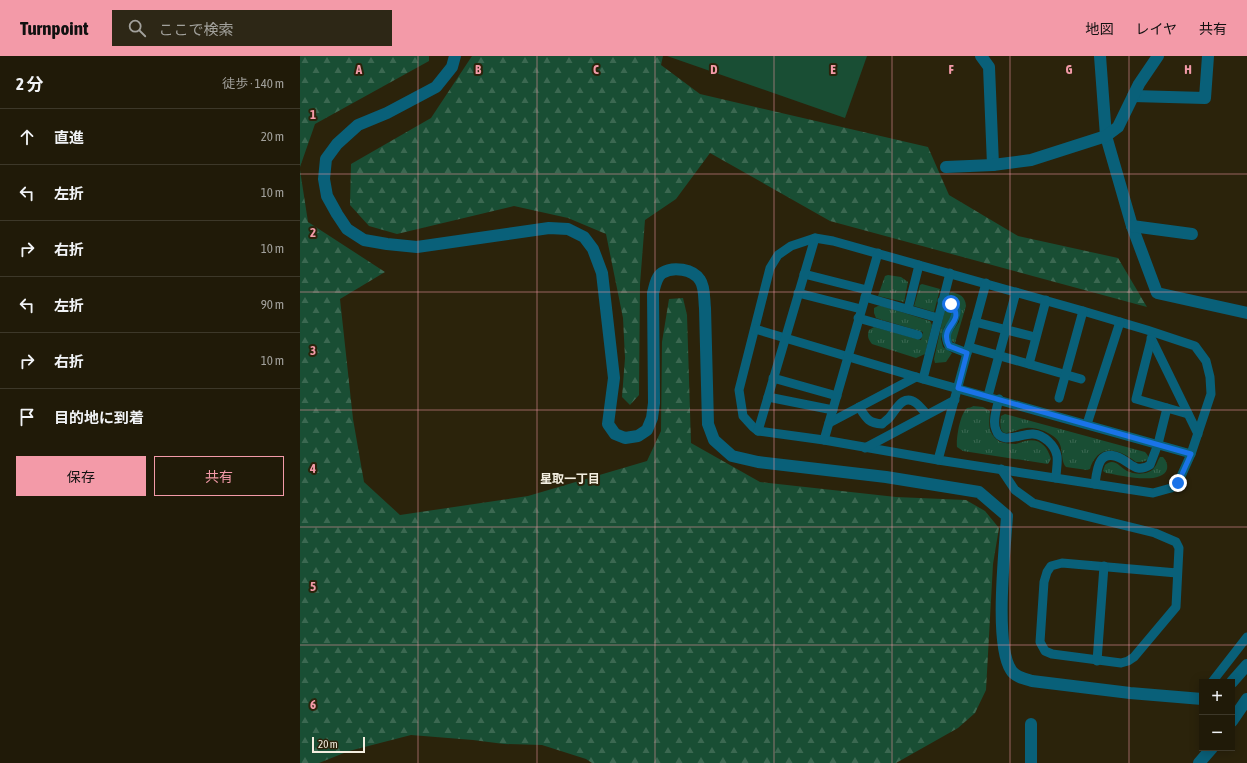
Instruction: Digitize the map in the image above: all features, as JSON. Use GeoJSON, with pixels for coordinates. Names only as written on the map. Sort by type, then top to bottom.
{"type":"FeatureCollection","features":[{"type":"Feature","properties":{"kind":"street"},"geometry":{"type":"LineString","coordinates":[[455,56],[452,68],[436,87],[387,113],[358,125],[337,144],[326,159],[324,179],[327,196],[347,229],[364,240],[417,247],[549,228],[568,229],[584,237],[592,250],[602,273],[614,378],[608,424],[615,434],[625,438],[638,436],[647,430],[652,418],[654,403],[652,293],[656,282],[661,274],[668,271],[687,270],[700,280],[703,292],[705,308],[708,424],[714,440],[732,456],[758,462],[886,477],[979,492],[1007,516],[1002,612],[1006,660],[1012,672],[1021,678],[1032,681],[1130,693],[1199,698]]}},
{"type":"Feature","properties":{"kind":"street"},"geometry":{"type":"LineString","coordinates":[[981,56],[989,67],[993,165]]}},
{"type":"Feature","properties":{"kind":"street"},"geometry":{"type":"LineString","coordinates":[[1100,56],[1106,136],[1132,226],[1157,293],[1247,313]]}},
{"type":"Feature","properties":{"kind":"street"},"geometry":{"type":"LineString","coordinates":[[946,167],[993,165],[1031,160],[1106,136],[1118,127],[1139,84],[1158,56]]}},
{"type":"Feature","properties":{"kind":"street"},"geometry":{"type":"LineString","coordinates":[[1133,96],[1204,98],[1208,56]]}},
{"type":"Feature","properties":{"kind":"street"},"geometry":{"type":"LineString","coordinates":[[1132,226],[1192,234]]}},
{"type":"Feature","properties":{"kind":"street"},"geometry":{"type":"LineString","coordinates":[[1235,679],[1247,665]]}},
{"type":"Feature","properties":{"kind":"street"},"geometry":{"type":"LineString","coordinates":[[1235,717],[1247,699]]}},
{"type":"Feature","properties":{"kind":"street"},"geometry":{"type":"LineString","coordinates":[[1031,724],[1032,763]]}},
{"type":"Feature","properties":{"kind":"street"},"geometry":{"type":"LineString","coordinates":[[1199,763],[1209,751]]}},
{"type":"Feature","properties":{"kind":"lane"},"geometry":{"type":"LineString","coordinates":[[758,431],[815,238]]}},
{"type":"Feature","properties":{"kind":"lane"},"geometry":{"type":"LineString","coordinates":[[815,238],[833,241],[878,253],[1046,300],[1195,346],[1206,361],[1210,377],[1211,394],[1191,454],[1178,483],[1171,488],[1153,493],[938,460],[824,440],[758,431],[743,416],[739,390],[770,268],[778,255],[791,246],[815,238]]}},
{"type":"Feature","properties":{"kind":"lane"},"geometry":{"type":"LineString","coordinates":[[824,440],[878,253]]}},
{"type":"Feature","properties":{"kind":"lane"},"geometry":{"type":"LineString","coordinates":[[908,309],[919,265]]}},
{"type":"Feature","properties":{"kind":"lane"},"geometry":{"type":"LineString","coordinates":[[829,423],[920,378],[950,273]]}},
{"type":"Feature","properties":{"kind":"lane"},"geometry":{"type":"LineString","coordinates":[[804,274],[938,318]]}},
{"type":"Feature","properties":{"kind":"lane"},"geometry":{"type":"LineString","coordinates":[[938,460],[986,283]]}},
{"type":"Feature","properties":{"kind":"lane"},"geometry":{"type":"LineString","coordinates":[[988,396],[1016,292]]}},
{"type":"Feature","properties":{"kind":"lane"},"geometry":{"type":"LineString","coordinates":[[798,293],[861,309]]}},
{"type":"Feature","properties":{"kind":"lane"},"geometry":{"type":"LineString","coordinates":[[1029,364],[1046,300]]}},
{"type":"Feature","properties":{"kind":"lane"},"geometry":{"type":"LineString","coordinates":[[942,301],[951,304],[956,310],[955,319],[947,330],[946,340],[949,346],[999,356],[1081,379]]}},
{"type":"Feature","properties":{"kind":"lane"},"geometry":{"type":"LineString","coordinates":[[1059,398],[1083,311]]}},
{"type":"Feature","properties":{"kind":"lane"},"geometry":{"type":"LineString","coordinates":[[858,318],[918,335]]}},
{"type":"Feature","properties":{"kind":"lane"},"geometry":{"type":"LineString","coordinates":[[976,322],[1036,337]]}},
{"type":"Feature","properties":{"kind":"lane"},"geometry":{"type":"LineString","coordinates":[[1087,424],[1120,322]]}},
{"type":"Feature","properties":{"kind":"lane"},"geometry":{"type":"LineString","coordinates":[[755,329],[920,378],[1191,454]]}},
{"type":"Feature","properties":{"kind":"lane"},"geometry":{"type":"LineString","coordinates":[[1147,330],[1198,434]]}},
{"type":"Feature","properties":{"kind":"lane"},"geometry":{"type":"LineString","coordinates":[[1152,340],[1136,399],[1188,414]]}},
{"type":"Feature","properties":{"kind":"lane"},"geometry":{"type":"LineString","coordinates":[[773,378],[836,396]]}},
{"type":"Feature","properties":{"kind":"lane"},"geometry":{"type":"LineString","coordinates":[[768,397],[832,410]]}},
{"type":"Feature","properties":{"kind":"lane"},"geometry":{"type":"LineString","coordinates":[[999,399],[995,424],[996,431],[1000,436],[1009,438],[1033,434],[1040,436],[1050,443],[1055,450],[1057,457],[1056,478]]}},
{"type":"Feature","properties":{"kind":"lane"},"geometry":{"type":"LineString","coordinates":[[859,407],[867,420],[875,424],[882,424],[889,418],[901,402],[908,400],[914,402],[927,414]]}},
{"type":"Feature","properties":{"kind":"lane"},"geometry":{"type":"LineString","coordinates":[[865,448],[954,400]]}},
{"type":"Feature","properties":{"kind":"lane"},"geometry":{"type":"LineString","coordinates":[[1095,484],[1097,468],[1104,457],[1109,456],[1122,459],[1135,468],[1145,468],[1150,465],[1158,444],[1167,408]]}},
{"type":"Feature","properties":{"kind":"lane"},"geometry":{"type":"LineString","coordinates":[[1001,469],[1015,490],[1033,503],[1155,533],[1176,542],[1179,548],[1176,607],[1128,661],[1121,663],[1097,661],[1052,654],[1045,651],[1040,642],[1044,582],[1047,572],[1051,566],[1062,564],[1104,566],[1177,573]]}},
{"type":"Feature","properties":{"kind":"lane"},"geometry":{"type":"LineString","coordinates":[[1097,661],[1104,566]]}},
{"type":"Feature","properties":{"kind":"lane"},"geometry":{"type":"LineString","coordinates":[[1214,679],[1247,636]]}},
{"type":"Feature","properties":{"kind":"green space"},"geometry":{"type":"Polygon","coordinates":[[[300,56],[429,56],[429,61],[315,124],[300,167],[300,56]]]}},
{"type":"Feature","properties":{"kind":"green space"},"geometry":{"type":"Polygon","coordinates":[[[472,56],[663,56],[661,65],[700,94],[928,147],[949,195],[1018,236],[1118,258],[1147,307],[830,221],[710,153],[676,199],[645,220],[640,284],[639,395],[630,405],[622,397],[625,358],[623,318],[606,234],[568,218],[514,206],[397,234],[369,226],[350,205],[351,164],[431,118],[472,56]]]}},
{"type":"Feature","properties":{"kind":"green space"},"geometry":{"type":"Polygon","coordinates":[[[667,56],[867,56],[845,118],[667,56]]]}},
{"type":"Feature","properties":{"kind":"green space"},"geometry":{"type":"Polygon","coordinates":[[[300,170],[308,222],[385,272],[340,299],[353,419],[364,482],[400,515],[528,496],[647,461],[661,431],[662,342],[669,299],[683,298],[687,315],[691,443],[760,482],[896,497],[966,500],[985,511],[999,528],[993,564],[986,690],[975,713],[958,728],[896,763],[592,763],[586,759],[542,745],[504,744],[411,735],[349,751],[319,763],[300,763],[300,170]]]}},
{"type":"Feature","properties":{"kind":"green space"},"geometry":{"type":"Polygon","coordinates":[[[885,276],[901,277],[908,282],[904,302],[878,296],[885,276]]]}},
{"type":"Feature","properties":{"kind":"green space"},"geometry":{"type":"Polygon","coordinates":[[[922,284],[940,289],[934,312],[914,306],[920,285],[922,284]]]}},
{"type":"Feature","properties":{"kind":"green space"},"geometry":{"type":"Polygon","coordinates":[[[951,292],[962,296],[966,306],[955,343],[950,340],[950,335],[959,322],[960,315],[948,298],[948,295],[951,292]]]}},
{"type":"Feature","properties":{"kind":"green space"},"geometry":{"type":"Polygon","coordinates":[[[878,306],[930,321],[932,325],[925,354],[916,358],[872,344],[868,334],[869,330],[874,327],[921,340],[923,332],[876,318],[874,308],[878,306]]]}},
{"type":"Feature","properties":{"kind":"green space"},"geometry":{"type":"Polygon","coordinates":[[[945,309],[950,309],[952,312],[950,321],[944,327],[941,339],[943,347],[952,353],[946,362],[935,363],[934,359],[945,309]]]}},
{"type":"Feature","properties":{"kind":"green space"},"geometry":{"type":"Polygon","coordinates":[[[973,406],[983,407],[990,411],[989,425],[991,432],[1000,442],[1016,444],[1030,440],[1042,444],[1047,450],[1051,459],[1048,464],[963,451],[957,447],[958,432],[962,415],[967,408],[973,406]]]}},
{"type":"Feature","properties":{"kind":"green space"},"geometry":{"type":"Polygon","coordinates":[[[1005,414],[1145,452],[1148,459],[1136,462],[1120,452],[1109,451],[1098,455],[1090,469],[1087,470],[1066,467],[1060,444],[1053,436],[1044,431],[1026,428],[1007,433],[1003,432],[1000,424],[1001,416],[1005,414]]]}},
{"type":"Feature","properties":{"kind":"green space"},"geometry":{"type":"Polygon","coordinates":[[[1160,457],[1163,457],[1166,461],[1167,469],[1163,474],[1157,477],[1130,477],[1106,473],[1103,471],[1105,465],[1114,462],[1127,471],[1138,474],[1145,473],[1149,472],[1156,466],[1160,457]]]}},
{"type":"Feature","properties":{"kind":"district","name":"星取一丁目"},"geometry":{"type":"Point","coordinates":[570,479]}},
{"type":"Feature","properties":{"kind":"route"},"geometry":{"type":"LineString","coordinates":[[951,304],[956,310],[956,313],[955,319],[947,330],[946,340],[949,346],[967,353],[958,388],[1191,454],[1178,483]]}}]}
